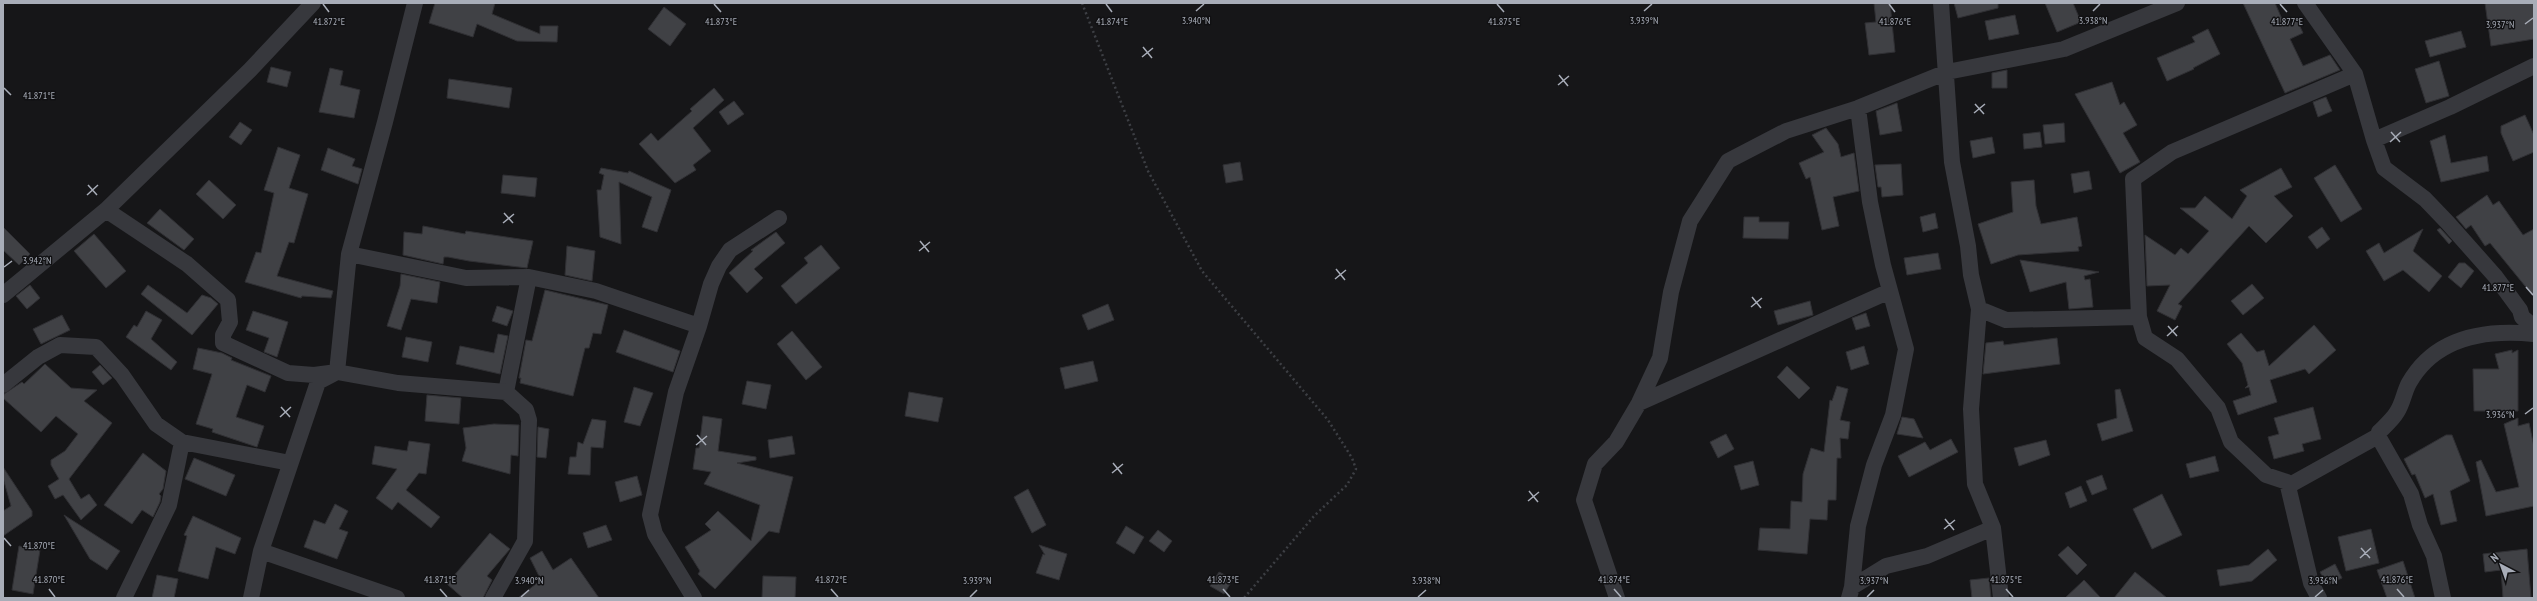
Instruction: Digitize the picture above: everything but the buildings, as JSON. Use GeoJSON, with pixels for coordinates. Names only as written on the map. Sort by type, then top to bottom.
{"type":"FeatureCollection","features":[{"type":"Feature","properties":{"kind":"street"},"geometry":{"type":"LineString","coordinates":[[3,295],[106,210],[250,70],[313,3]]}},
{"type":"Feature","properties":{"kind":"street"},"geometry":{"type":"LineString","coordinates":[[336,372],[349,254],[415,3]]}},
{"type":"Feature","properties":{"kind":"street"},"geometry":{"type":"LineString","coordinates":[[1941,3],[1947,72],[1952,162],[1968,246],[1971,275],[1979,309],[1971,409],[1975,484],[1993,528],[2001,598]]}},
{"type":"Feature","properties":{"kind":"street"},"geometry":{"type":"LineString","coordinates":[[1617,598],[1584,500],[1595,464],[1616,442],[1639,403],[1660,358],[1670,292],[1690,221],[1728,161],[1786,131],[1858,108],[1947,72],[2064,49],[2177,3]]}},
{"type":"Feature","properties":{"kind":"street"},"geometry":{"type":"LineString","coordinates":[[2305,3],[2355,74],[2374,140],[2384,168],[2425,199],[2439,213],[2495,276],[2520,310],[2522,317],[2534,327]]}},
{"type":"Feature","properties":{"kind":"street"},"geometry":{"type":"LineString","coordinates":[[2374,140],[2450,107],[2534,66]]}},
{"type":"Feature","properties":{"kind":"street"},"geometry":{"type":"LineString","coordinates":[[2355,74],[2172,152],[2133,179],[2140,317],[2145,338],[2177,359],[2218,408],[2231,442],[2266,475],[2287,482],[2288,486],[2378,436],[2379,432],[2398,411],[2408,384],[2423,362],[2454,342],[2503,331],[2534,334]]}},
{"type":"Feature","properties":{"kind":"street"},"geometry":{"type":"LineString","coordinates":[[1850,593],[1858,526],[1874,465],[1893,415],[1906,349],[1882,266],[1870,202],[1858,108]]}},
{"type":"Feature","properties":{"kind":"street"},"geometry":{"type":"LineString","coordinates":[[106,210],[187,264],[228,300],[230,322],[223,336],[223,343],[288,373],[314,375],[336,372],[398,383],[506,392],[526,410],[529,420],[525,541],[493,598]]}},
{"type":"Feature","properties":{"kind":"street"},"geometry":{"type":"LineString","coordinates":[[694,598],[655,534],[650,515],[676,392],[699,326],[710,284],[718,266],[730,250],[779,218]]}},
{"type":"Feature","properties":{"kind":"street"},"geometry":{"type":"LineString","coordinates":[[349,254],[466,278],[529,277],[596,291],[699,326]]}},
{"type":"Feature","properties":{"kind":"street"},"geometry":{"type":"LineString","coordinates":[[506,392],[529,277]]}},
{"type":"Feature","properties":{"kind":"street"},"geometry":{"type":"LineString","coordinates":[[1639,403],[1890,291]]}},
{"type":"Feature","properties":{"kind":"street"},"geometry":{"type":"LineString","coordinates":[[1979,309],[2006,320],[2140,317]]}},
{"type":"Feature","properties":{"kind":"street"},"geometry":{"type":"LineString","coordinates":[[3,385],[38,357],[60,345],[96,347],[122,375],[156,424],[182,442],[290,463]]}},
{"type":"Feature","properties":{"kind":"street"},"geometry":{"type":"LineString","coordinates":[[251,598],[261,551],[318,382],[336,372]]}},
{"type":"Feature","properties":{"kind":"street"},"geometry":{"type":"LineString","coordinates":[[2378,436],[2411,494],[2420,525],[2434,556],[2443,598]]}},
{"type":"Feature","properties":{"kind":"street"},"geometry":{"type":"LineString","coordinates":[[124,598],[169,505],[182,442]]}},
{"type":"Feature","properties":{"kind":"street"},"geometry":{"type":"LineString","coordinates":[[2287,482],[2311,583],[2319,598]]}},
{"type":"Feature","properties":{"kind":"street"},"geometry":{"type":"LineString","coordinates":[[1850,593],[1886,566],[1927,556],[1993,528]]}},
{"type":"Feature","properties":{"kind":"street"},"geometry":{"type":"LineString","coordinates":[[261,551],[397,598]]}},
{"type":"Feature","properties":{"kind":"path"},"geometry":{"type":"LineString","coordinates":[[1082,3],[1148,171],[1202,271],[1328,420],[1352,458],[1356,469],[1347,485],[1314,516],[1244,598]]}}]}
